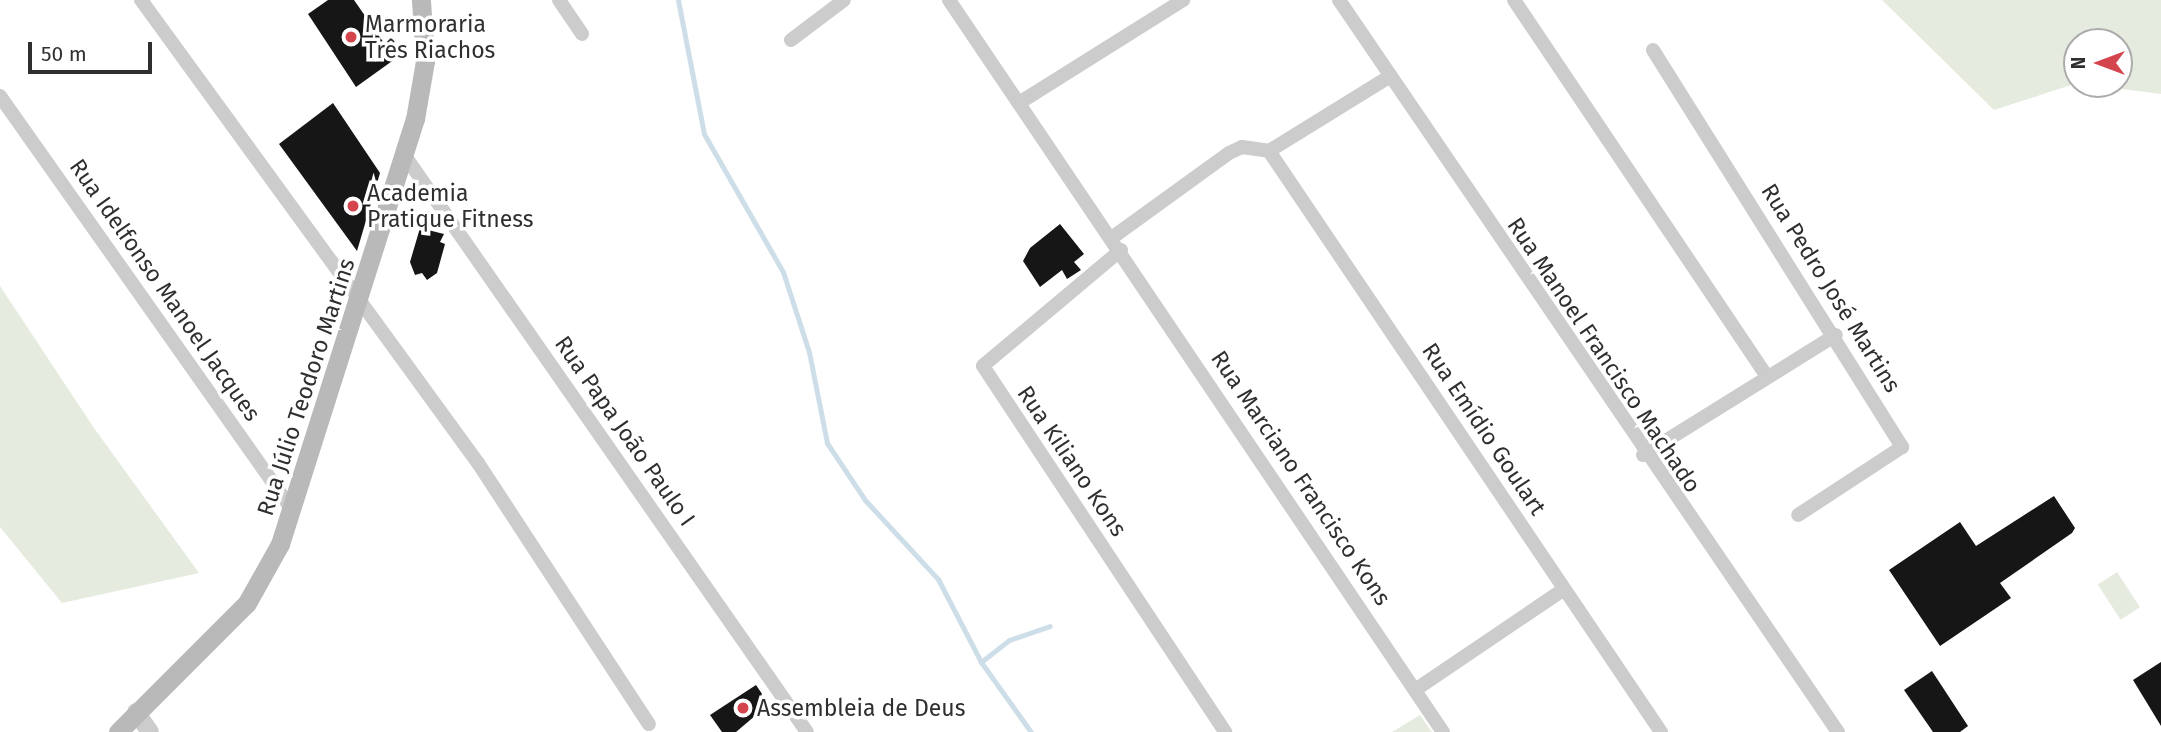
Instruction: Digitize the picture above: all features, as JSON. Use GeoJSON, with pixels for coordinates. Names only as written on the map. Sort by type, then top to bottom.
{"type":"FeatureCollection","features":[{"type":"Feature","properties":{"kind":"main road","name":"Rua Júlio Teodoro Martins"},"geometry":{"type":"LineString","coordinates":[[118,732],[247,603],[293,511],[405,156],[423,81],[421,0]]}},
{"type":"Feature","properties":{"kind":"street"},"geometry":{"type":"LineString","coordinates":[[141,0],[478,463],[649,723]]}},
{"type":"Feature","properties":{"kind":"street"},"geometry":{"type":"LineString","coordinates":[[559,0],[582,34]]}},
{"type":"Feature","properties":{"kind":"street"},"geometry":{"type":"LineString","coordinates":[[791,40],[844,0]]}},
{"type":"Feature","properties":{"kind":"street","name":"Rua Marciano Francisco Kons"},"geometry":{"type":"LineString","coordinates":[[949,0],[1113,237],[1443,732]]}},
{"type":"Feature","properties":{"kind":"street"},"geometry":{"type":"LineString","coordinates":[[1019,103],[1183,0]]}},
{"type":"Feature","properties":{"kind":"street","name":"Rua Manoel Francisco Machado"},"geometry":{"type":"LineString","coordinates":[[1339,0],[1387,78],[1643,455],[1838,732]]}},
{"type":"Feature","properties":{"kind":"street"},"geometry":{"type":"LineString","coordinates":[[1514,0],[1767,377]]}},
{"type":"Feature","properties":{"kind":"street","name":"Rua Pedro José Martins"},"geometry":{"type":"LineString","coordinates":[[1653,50],[1836,335],[1902,447],[1798,515]]}},
{"type":"Feature","properties":{"kind":"street"},"geometry":{"type":"LineString","coordinates":[[1113,237],[1229,153],[1242,147],[1269,151],[1387,78]]}},
{"type":"Feature","properties":{"kind":"street","name":"Rua Idelfonso Manoel Jacques"},"geometry":{"type":"LineString","coordinates":[[0,96],[293,511]]}},
{"type":"Feature","properties":{"kind":"street","name":"Rua Emídio Goulart"},"geometry":{"type":"LineString","coordinates":[[1269,151],[1661,732]]}},
{"type":"Feature","properties":{"kind":"street","name":"Rua Papa João Paulo I"},"geometry":{"type":"LineString","coordinates":[[405,156],[807,732]]}},
{"type":"Feature","properties":{"kind":"street","name":"Rua Kiliano Kons"},"geometry":{"type":"LineString","coordinates":[[1121,250],[984,366],[1225,732]]}},
{"type":"Feature","properties":{"kind":"street"},"geometry":{"type":"LineString","coordinates":[[1643,455],[1836,335]]}},
{"type":"Feature","properties":{"kind":"street"},"geometry":{"type":"LineString","coordinates":[[1415,690],[1564,589]]}},
{"type":"Feature","properties":{"kind":"street"},"geometry":{"type":"LineString","coordinates":[[136,712],[150,732]]}},
{"type":"Feature","properties":{"kind":"shaded area"},"geometry":{"type":"Polygon","coordinates":[[[1882,0],[2161,0],[2161,94],[2133,90],[2133,28],[2063,28],[2063,88],[1994,110],[1882,0]]]}},
{"type":"Feature","properties":{"kind":"shaded area"},"geometry":{"type":"Polygon","coordinates":[[[0,286],[94,428],[199,573],[62,603],[0,527],[0,286]]]}},
{"type":"Feature","properties":{"kind":"shaded area"},"geometry":{"type":"Polygon","coordinates":[[[2117,572],[2140,607],[2121,620],[2098,585],[2117,572]]]}},
{"type":"Feature","properties":{"kind":"shaded area"},"geometry":{"type":"Polygon","coordinates":[[[1420,715],[1432,732],[1392,732],[1420,715]]]}},
{"type":"Feature","properties":{"kind":"building","name":"Marmoraria Três Riachos"},"geometry":{"type":"Polygon","coordinates":[[[328,0],[354,0],[395,59],[356,87],[308,14],[328,0]]]}},
{"type":"Feature","properties":{"kind":"building"},"geometry":{"type":"Polygon","coordinates":[[[333,103],[380,173],[357,251],[279,144],[333,103]]]}},
{"type":"Feature","properties":{"kind":"building"},"geometry":{"type":"Polygon","coordinates":[[[1060,224],[1084,254],[1074,262],[1081,270],[1067,279],[1062,270],[1040,287],[1023,261],[1030,248],[1060,224]]]}},
{"type":"Feature","properties":{"kind":"building"},"geometry":{"type":"Polygon","coordinates":[[[420,228],[444,234],[440,242],[445,244],[437,273],[427,280],[422,273],[415,275],[410,262],[420,228]]]}},
{"type":"Feature","properties":{"kind":"building"},"geometry":{"type":"Polygon","coordinates":[[[2054,496],[2075,528],[2072,533],[2000,583],[2011,598],[1940,646],[1889,570],[1960,522],[1976,546],[2054,496]]]}},
{"type":"Feature","properties":{"kind":"building"},"geometry":{"type":"Polygon","coordinates":[[[2161,662],[2161,726],[2133,680],[2161,662]]]}},
{"type":"Feature","properties":{"kind":"building"},"geometry":{"type":"Polygon","coordinates":[[[1932,671],[1968,726],[1960,732],[1933,732],[1904,690],[1932,671]]]}},
{"type":"Feature","properties":{"kind":"building","name":"Assembleia de Deus"},"geometry":{"type":"Polygon","coordinates":[[[756,685],[769,704],[736,732],[722,732],[710,715],[756,685]]]}},
{"type":"Feature","properties":{"kind":"waterway"},"geometry":{"type":"LineString","coordinates":[[678,0],[704,134],[783,272],[809,352],[827,443],[865,500],[938,579],[981,662],[1031,732]]}},
{"type":"Feature","properties":{"kind":"waterway"},"geometry":{"type":"LineString","coordinates":[[981,662],[1009,640],[1050,626]]}},
{"type":"Feature","properties":{"kind":"place","name":"Marmoraria Três Riachos"},"geometry":{"type":"Point","coordinates":[351,37]}},
{"type":"Feature","properties":{"kind":"place","name":"Academia Pratique Fitness"},"geometry":{"type":"Point","coordinates":[353,206]}},
{"type":"Feature","properties":{"kind":"place","name":"Assembleia de Deus"},"geometry":{"type":"Point","coordinates":[743,708]}}]}
